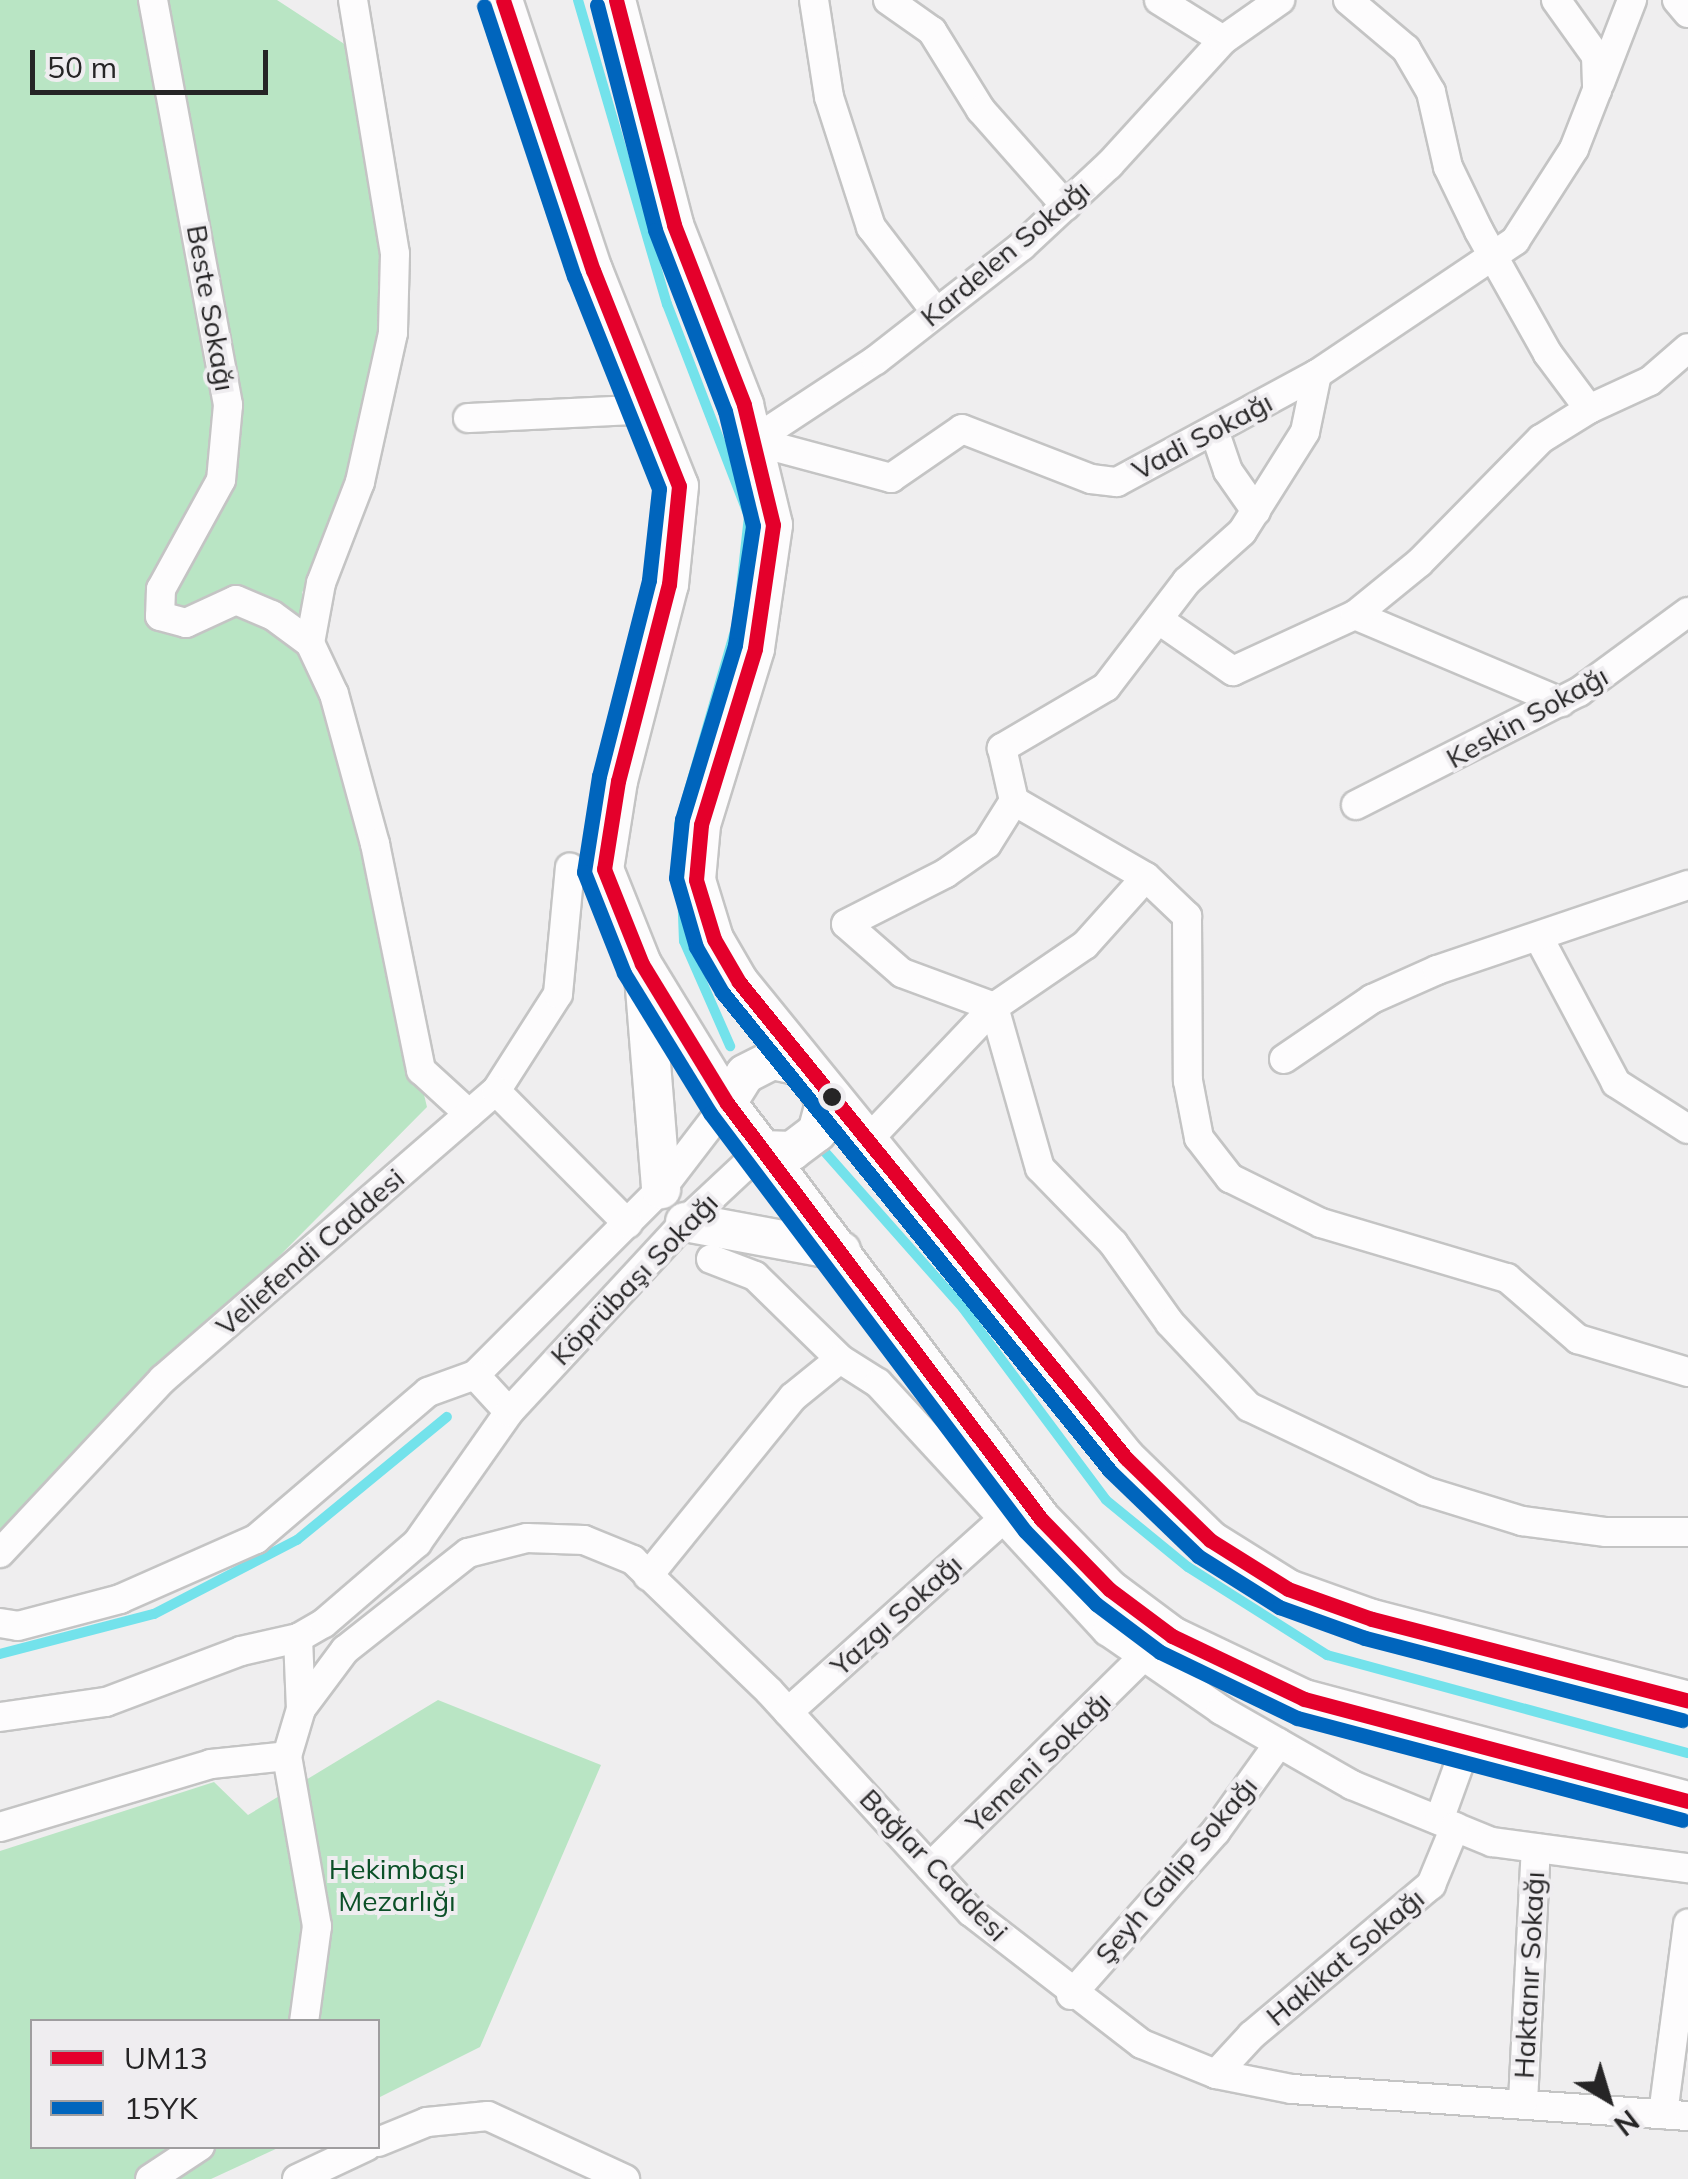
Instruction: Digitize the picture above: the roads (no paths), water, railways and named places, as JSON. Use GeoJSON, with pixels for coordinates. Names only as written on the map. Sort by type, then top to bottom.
{"type":"FeatureCollection","features":[{"type":"Feature","properties":{"kind":"main road"},"geometry":{"type":"LineString","coordinates":[[503,0],[594,270],[679,486],[671,564],[618,781],[604,869],[642,964],[727,1103],[1041,1519],[1109,1589],[1172,1636],[1240,1672],[1304,1698],[1688,1801]]}},
{"type":"Feature","properties":{"kind":"main road"},"geometry":{"type":"LineString","coordinates":[[616,0],[674,225],[752,442],[773,525],[756,649],[701,825],[696,880],[714,938],[739,982],[865,1142],[1126,1458],[1210,1540],[1288,1588],[1372,1619],[1688,1701]]}},
{"type":"Feature","properties":{"kind":"main road"},"geometry":{"type":"LineString","coordinates":[[642,964],[662,1189]]}},
{"type":"Feature","properties":{"kind":"main road"},"geometry":{"type":"LineString","coordinates":[[727,1103],[745,1074],[772,1060],[813,1076],[824,1104],[817,1132],[792,1150],[762,1150]]}},
{"type":"Feature","properties":{"kind":"main road"},"geometry":{"type":"LineString","coordinates":[[684,1222],[841,1251]]}},
{"type":"Feature","properties":{"kind":"street","name":"Beste Sokağı"},"geometry":{"type":"LineString","coordinates":[[153,0],[228,405],[221,480],[161,589],[160,616],[186,622],[236,600],[272,615],[310,644]]}},
{"type":"Feature","properties":{"kind":"street"},"geometry":{"type":"LineString","coordinates":[[352,0],[395,254],[393,333],[360,482],[321,583],[310,644],[334,694],[375,844],[421,1070],[469,1114]]}},
{"type":"Feature","properties":{"kind":"street"},"geometry":{"type":"LineString","coordinates":[[814,0],[828,97],[871,227],[936,312]]}},
{"type":"Feature","properties":{"kind":"street"},"geometry":{"type":"LineString","coordinates":[[888,0],[932,32],[981,110],[1066,206]]}},
{"type":"Feature","properties":{"kind":"street"},"geometry":{"type":"LineString","coordinates":[[1159,0],[1223,40]]}},
{"type":"Feature","properties":{"kind":"street","name":"Kardelen Sokağı"},"geometry":{"type":"LineString","coordinates":[[752,442],[936,312],[1066,206],[1223,40],[1280,0]]}},
{"type":"Feature","properties":{"kind":"street"},"geometry":{"type":"LineString","coordinates":[[1348,0],[1406,49],[1431,92],[1448,167],[1548,354],[1588,409]]}},
{"type":"Feature","properties":{"kind":"street"},"geometry":{"type":"LineString","coordinates":[[1556,0],[1596,56],[1597,90]]}},
{"type":"Feature","properties":{"kind":"street","name":"Vadi Sokağı"},"geometry":{"type":"LineString","coordinates":[[752,442],[892,478],[962,429],[1090,480],[1118,482],[1318,374],[1514,241],[1574,148],[1632,0]]}},
{"type":"Feature","properties":{"kind":"street"},"geometry":{"type":"LineString","coordinates":[[1677,0],[1688,13]]}},
{"type":"Feature","properties":{"kind":"street"},"geometry":{"type":"LineString","coordinates":[[1159,620],[1234,671],[1355,615],[1418,563],[1540,439],[1588,409],[1650,380],[1688,348]]}},
{"type":"Feature","properties":{"kind":"street"},"geometry":{"type":"LineString","coordinates":[[994,1007],[902,973],[846,924],[946,873],[987,844],[1014,801],[1002,748],[1106,686],[1187,581],[1242,532],[1305,432],[1318,374]]}},
{"type":"Feature","properties":{"kind":"street"},"geometry":{"type":"LineString","coordinates":[[468,418],[650,409]]}},
{"type":"Feature","properties":{"kind":"street"},"geometry":{"type":"LineString","coordinates":[[1214,430],[1228,471],[1256,512]]}},
{"type":"Feature","properties":{"kind":"street","name":"Keskin Sokağı"},"geometry":{"type":"LineString","coordinates":[[1356,805],[1561,702],[1688,612]]}},
{"type":"Feature","properties":{"kind":"street"},"geometry":{"type":"LineString","coordinates":[[1355,615],[1561,702]]}},
{"type":"Feature","properties":{"kind":"street"},"geometry":{"type":"LineString","coordinates":[[1014,801],[1146,876],[1186,916],[1188,1081],[1199,1138],[1230,1178],[1321,1223],[1507,1278],[1578,1339],[1688,1372]]}},
{"type":"Feature","properties":{"kind":"street","name":"Veliefendi Caddesi"},"geometry":{"type":"LineString","coordinates":[[0,1553],[163,1379],[496,1091],[558,994],[570,868]]}},
{"type":"Feature","properties":{"kind":"street"},"geometry":{"type":"LineString","coordinates":[[865,1142],[994,1007],[1085,945],[1146,876]]}},
{"type":"Feature","properties":{"kind":"street"},"geometry":{"type":"LineString","coordinates":[[1284,1059],[1372,999],[1688,884]]}},
{"type":"Feature","properties":{"kind":"street"},"geometry":{"type":"LineString","coordinates":[[1539,938],[1616,1083],[1688,1129]]}},
{"type":"Feature","properties":{"kind":"street"},"geometry":{"type":"LineString","coordinates":[[994,1007],[1040,1168],[1114,1243],[1170,1323],[1250,1406],[1426,1491],[1522,1522],[1606,1532],[1688,1532]]}},
{"type":"Feature","properties":{"kind":"street"},"geometry":{"type":"LineString","coordinates":[[496,1091],[628,1224]]}},
{"type":"Feature","properties":{"kind":"street"},"geometry":{"type":"LineString","coordinates":[[0,1623],[18,1626],[120,1599],[256,1539],[394,1417],[428,1392],[474,1375],[662,1189],[727,1103]]}},
{"type":"Feature","properties":{"kind":"street","name":"Köprübaşı Sokağı"},"geometry":{"type":"LineString","coordinates":[[0,1717],[106,1702],[241,1651],[298,1638],[417,1543],[509,1412],[684,1222],[762,1150]]}},
{"type":"Feature","properties":{"kind":"street"},"geometry":{"type":"LineString","coordinates":[[711,1259],[756,1276],[840,1359],[878,1383],[1107,1631],[1279,1743],[1352,1785],[1492,1842],[1688,1868]]}},
{"type":"Feature","properties":{"kind":"street"},"geometry":{"type":"LineString","coordinates":[[648,1576],[793,1397],[840,1359]]}},
{"type":"Feature","properties":{"kind":"street"},"geometry":{"type":"LineString","coordinates":[[474,1375],[509,1412]]}},
{"type":"Feature","properties":{"kind":"street","name":"Yazgı Sokağı"},"geometry":{"type":"LineString","coordinates":[[788,1712],[1004,1518]]}},
{"type":"Feature","properties":{"kind":"street","name":"Bağlar Caddesi"},"geometry":{"type":"LineString","coordinates":[[301,1709],[345,1650],[468,1553],[526,1538],[584,1540],[633,1560],[788,1712],[971,1912],[1072,1994],[1142,2044],[1216,2074],[1292,2090],[1523,2102],[1675,2115]]}},
{"type":"Feature","properties":{"kind":"street"},"geometry":{"type":"LineString","coordinates":[[298,1638],[301,1709],[287,1756],[317,1926],[304,2019]]}},
{"type":"Feature","properties":{"kind":"street","name":"Yemeni Sokağı"},"geometry":{"type":"LineString","coordinates":[[930,1867],[1144,1656]]}},
{"type":"Feature","properties":{"kind":"street","name":"Hakikat Sokağı"},"geometry":{"type":"LineString","coordinates":[[1216,2074],[1252,2034],[1432,1885],[1468,1740]]}},
{"type":"Feature","properties":{"kind":"street","name":"Şeyh Galip Sokağı"},"geometry":{"type":"LineString","coordinates":[[1072,1994],[1216,1831],[1279,1743]]}},
{"type":"Feature","properties":{"kind":"street"},"geometry":{"type":"LineString","coordinates":[[0,1827],[211,1764],[287,1756]]}},
{"type":"Feature","properties":{"kind":"street","name":"Haktanır Sokağı"},"geometry":{"type":"LineString","coordinates":[[1523,2102],[1536,1848]]}},
{"type":"Feature","properties":{"kind":"street"},"geometry":{"type":"LineString","coordinates":[[1675,2115],[1688,1924]]}},
{"type":"Feature","properties":{"kind":"street"},"geometry":{"type":"LineString","coordinates":[[380,2141],[427,2122],[488,2116],[625,2179]]}},
{"type":"Feature","properties":{"kind":"street"},"geometry":{"type":"LineString","coordinates":[[150,2179],[195,2149]]}},
{"type":"Feature","properties":{"kind":"street"},"geometry":{"type":"LineString","coordinates":[[297,2179],[362,2149]]}},
{"type":"Feature","properties":{"kind":"waterway"},"geometry":{"type":"LineString","coordinates":[[578,0],[667,304],[749,516],[737,624],[679,825],[680,862]]}},
{"type":"Feature","properties":{"kind":"waterway"},"geometry":{"type":"LineString","coordinates":[[682,889],[684,941],[730,1046]]}},
{"type":"Feature","properties":{"kind":"waterway"},"geometry":{"type":"LineString","coordinates":[[817,1143],[963,1308],[1106,1500],[1188,1567],[1327,1655],[1688,1753]]}},
{"type":"Feature","properties":{"kind":"waterway"},"geometry":{"type":"LineString","coordinates":[[0,1654],[154,1614],[297,1540],[447,1417]]}},
{"type":"Feature","properties":{"kind":"park label","name":"Hekimbaşı Mezarlığı"},"geometry":{"type":"Point","coordinates":[397,1885]}}]}
